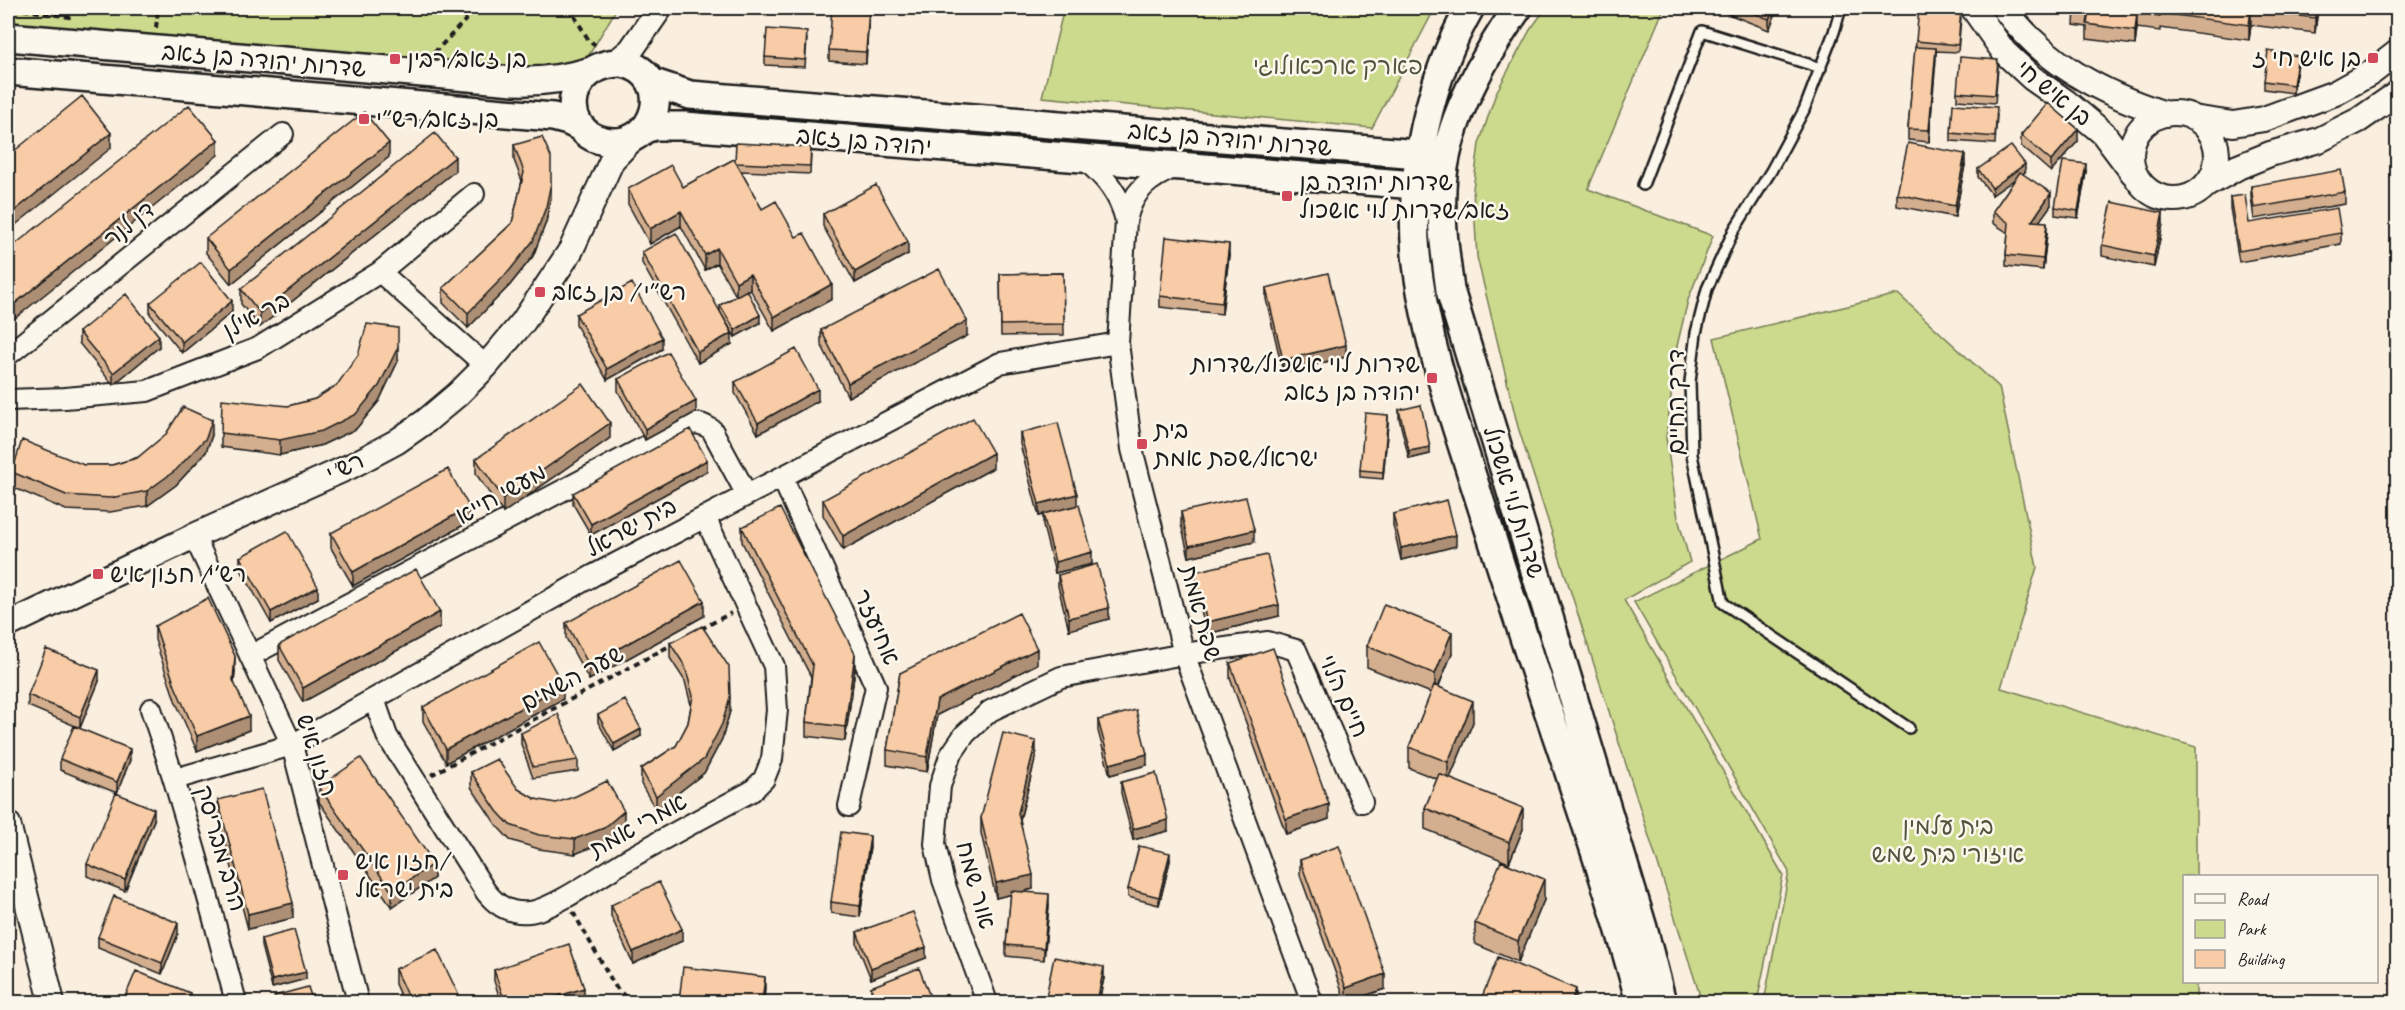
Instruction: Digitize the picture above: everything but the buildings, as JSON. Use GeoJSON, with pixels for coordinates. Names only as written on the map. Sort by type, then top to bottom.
{"type":"FeatureCollection","features":[{"type":"Feature","properties":{"kind":"main road","name":"שדרות לוי אשכול"},"geometry":{"type":"LineString","coordinates":[[1470,8],[1439,80],[1419,154],[1415,186],[1416,253],[1422,295],[1436,356],[1514,610],[1622,932],[1640,1002]]}},
{"type":"Feature","properties":{"kind":"main road","name":"שדרות לוי אשכול"},"geometry":{"type":"LineString","coordinates":[[1518,8],[1495,40],[1473,82],[1452,139],[1443,174],[1442,218],[1450,290],[1643,928],[1662,1002]]}},
{"type":"Feature","properties":{"kind":"main road","name":"שדרות יהודה בן זאב"},"geometry":{"type":"LineString","coordinates":[[8,37],[514,81],[546,82],[566,79],[613,61]]}},
{"type":"Feature","properties":{"kind":"main road"},"geometry":{"type":"LineString","coordinates":[[613,61],[631,65],[649,78],[656,108],[654,115],[640,132],[614,142],[596,138],[584,130],[576,115],[574,98],[579,82],[613,61]]}},
{"type":"Feature","properties":{"kind":"main road","name":"שדרות יהודה בן זאב"},"geometry":{"type":"LineString","coordinates":[[8,71],[553,117],[568,121],[584,130]]}},
{"type":"Feature","properties":{"kind":"main road","name":"שדרות יהודה בן זאב"},"geometry":{"type":"LineString","coordinates":[[649,78],[690,96],[1419,154]]}},
{"type":"Feature","properties":{"kind":"main road","name":"יהודה בן זאב"},"geometry":{"type":"LineString","coordinates":[[640,132],[655,126],[685,126],[1084,159]]}},
{"type":"Feature","properties":{"kind":"main road"},"geometry":{"type":"LineString","coordinates":[[1419,154],[1443,174]]}},
{"type":"Feature","properties":{"kind":"main road","name":"שדרות יהודה בן זאב"},"geometry":{"type":"LineString","coordinates":[[1084,159],[1415,186],[1443,174]]}},
{"type":"Feature","properties":{"kind":"street"},"geometry":{"type":"LineString","coordinates":[[613,61],[661,8]]}},
{"type":"Feature","properties":{"kind":"street"},"geometry":{"type":"LineString","coordinates":[[649,78],[650,41],[661,8]]}},
{"type":"Feature","properties":{"kind":"street","name":"בן איש חי"},"geometry":{"type":"LineString","coordinates":[[1972,8],[2004,52],[2032,78],[2066,102],[2103,133],[2136,177]]}},
{"type":"Feature","properties":{"kind":"street","name":"בן איש חי"},"geometry":{"type":"LineString","coordinates":[[2004,8],[2024,34],[2077,75],[2116,97],[2166,114]]}},
{"type":"Feature","properties":{"kind":"street"},"geometry":{"type":"LineString","coordinates":[[2397,52],[2371,73],[2335,93],[2264,119],[2233,124],[2180,114],[2166,114],[2153,119],[2142,127],[2135,138],[2131,151],[2132,165],[2136,177],[2145,188],[2156,195],[2169,199],[2189,196],[2238,167],[2270,154],[2319,140],[2359,120],[2397,93]]}},
{"type":"Feature","properties":{"kind":"street"},"geometry":{"type":"LineString","coordinates":[[2193,118],[2212,136],[2216,149],[2217,161],[2206,185]]}},
{"type":"Feature","properties":{"kind":"street","name":"רש\"י"},"geometry":{"type":"LineString","coordinates":[[584,130],[591,148],[596,180],[592,200]]}},
{"type":"Feature","properties":{"kind":"street","name":"רש\"י"},"geometry":{"type":"LineString","coordinates":[[8,625],[194,536],[351,466],[396,442],[450,400],[486,366],[523,322],[553,280],[571,250],[612,160],[640,132]]}},
{"type":"Feature","properties":{"kind":"street","name":"דן לנר"},"geometry":{"type":"LineString","coordinates":[[8,355],[282,134]]}},
{"type":"Feature","properties":{"kind":"street","name":"שפת אמת"},"geometry":{"type":"LineString","coordinates":[[1084,159],[1110,184],[1124,211],[1126,221]]}},
{"type":"Feature","properties":{"kind":"street","name":"שפת אמת"},"geometry":{"type":"LineString","coordinates":[[1179,166],[1146,183],[1129,207],[1126,221],[1118,343],[1132,449],[1184,654],[1312,1002]]}},
{"type":"Feature","properties":{"kind":"street","name":"בר אילן"},"geometry":{"type":"LineString","coordinates":[[8,400],[147,391],[258,348],[380,272],[474,194]]}},
{"type":"Feature","properties":{"kind":"street"},"geometry":{"type":"LineString","coordinates":[[380,272],[486,366]]}},
{"type":"Feature","properties":{"kind":"street","name":"בית ישראל"},"geometry":{"type":"LineString","coordinates":[[175,779],[292,745],[594,575],[1000,363],[1118,343]]}},
{"type":"Feature","properties":{"kind":"street","name":"מעשי חייא"},"geometry":{"type":"LineString","coordinates":[[250,656],[686,424],[703,423],[712,430],[747,495]]}},
{"type":"Feature","properties":{"kind":"street","name":"אחיעזר"},"geometry":{"type":"LineString","coordinates":[[782,477],[876,687],[849,806]]}},
{"type":"Feature","properties":{"kind":"street","name":"אמרי אמת"},"geometry":{"type":"LineString","coordinates":[[374,699],[387,736],[495,903],[507,910],[532,912],[565,897],[630,858],[752,791],[764,779],[772,759],[777,710],[774,666],[705,517]]}},
{"type":"Feature","properties":{"kind":"street","name":"חזון איש"},"geometry":{"type":"LineString","coordinates":[[194,536],[292,745],[358,1002]]}},
{"type":"Feature","properties":{"kind":"street","name":"חיים הלוי"},"geometry":{"type":"LineString","coordinates":[[1184,654],[1269,642],[1296,650],[1362,802]]}},
{"type":"Feature","properties":{"kind":"street","name":"אור שמח"},"geometry":{"type":"LineString","coordinates":[[987,1002],[944,880],[935,844],[940,786],[950,756],[965,734],[990,711],[1061,677],[1184,654]]}},
{"type":"Feature","properties":{"kind":"street","name":"הרב מבריסק"},"geometry":{"type":"LineString","coordinates":[[151,709],[175,779],[236,1002]]}},
{"type":"Feature","properties":{"kind":"street"},"geometry":{"type":"LineString","coordinates":[[8,824],[52,1002]]}},
{"type":"Feature","properties":{"kind":"street"},"geometry":{"type":"LineString","coordinates":[[8,881],[38,1002]]}},
{"type":"Feature","properties":{"kind":"lane","name":"דרך החיים"},"geometry":{"type":"LineString","coordinates":[[1841,8],[1804,110],[1771,171],[1734,230],[1707,289],[1696,333],[1690,382],[1692,455],[1723,603],[1910,728]]}},
{"type":"Feature","properties":{"kind":"lane"},"geometry":{"type":"LineString","coordinates":[[1643,185],[1702,31],[1821,68]]}},
{"type":"Feature","properties":{"kind":"path"},"geometry":{"type":"LineString","coordinates":[[415,73],[477,8]]}},
{"type":"Feature","properties":{"kind":"path"},"geometry":{"type":"LineString","coordinates":[[583,8],[575,17],[588,39],[599,49],[619,51],[613,61]]}},
{"type":"Feature","properties":{"kind":"path"},"geometry":{"type":"LineString","coordinates":[[694,633],[745,605]]}},
{"type":"Feature","properties":{"kind":"path","name":"שער השמים"},"geometry":{"type":"LineString","coordinates":[[417,783],[683,639]]}},
{"type":"Feature","properties":{"kind":"path"},"geometry":{"type":"LineString","coordinates":[[565,897],[615,986],[630,1002]]}},
{"type":"Feature","properties":{"kind":"green space"},"geometry":{"type":"Polygon","coordinates":[[[8,8],[617,8],[586,60],[524,75],[84,32],[8,21],[8,8]]]}},
{"type":"Feature","properties":{"kind":"green space","name":"פארק ארכאולוגי"},"geometry":{"type":"Polygon","coordinates":[[[1064,8],[1435,8],[1372,128],[1042,97],[1064,8]]]}},
{"type":"Feature","properties":{"kind":"green space"},"geometry":{"type":"Polygon","coordinates":[[[1546,8],[1664,8],[1588,189],[1713,236],[1688,300],[1677,346],[1666,438],[1678,518],[1690,562],[1624,600],[1783,875],[1757,1002],[1702,1002],[1518,427],[1477,257],[1473,189],[1479,144],[1496,93],[1530,30],[1546,8]]]}},
{"type":"Feature","properties":{"kind":"green space","name":"בית עלמין איזורי בית שמש"},"geometry":{"type":"Polygon","coordinates":[[[1898,294],[1999,387],[2037,567],[2001,688],[2196,747],[2196,875],[2183,875],[2183,983],[2196,983],[2196,1001],[1764,1002],[1789,872],[1634,602],[1762,539],[1714,338],[1898,294]]]}},
{"type":"Feature","properties":{"kind":"place","name":"בן איש חי ז"},"geometry":{"type":"Point","coordinates":[2373,58]}},
{"type":"Feature","properties":{"kind":"place","name":"בן זאב/רבין"},"geometry":{"type":"Point","coordinates":[395,59]}},
{"type":"Feature","properties":{"kind":"place","name":"בן זאב/רש״י"},"geometry":{"type":"Point","coordinates":[364,119]}},
{"type":"Feature","properties":{"kind":"place","name":"שדרות יהודה בן זאב/שדרות לוי אשכול"},"geometry":{"type":"Point","coordinates":[1287,196]}},
{"type":"Feature","properties":{"kind":"place","name":"רש״י / בן זאב"},"geometry":{"type":"Point","coordinates":[540,292]}},
{"type":"Feature","properties":{"kind":"place","name":"שדרות לוי אשכול/שדרות יהודה בן זאב"},"geometry":{"type":"Point","coordinates":[1432,378]}},
{"type":"Feature","properties":{"kind":"place","name":"בית ישראל/שפת אמת"},"geometry":{"type":"Point","coordinates":[1142,444]}},
{"type":"Feature","properties":{"kind":"place","name":"רש׳י/ חזון איש"},"geometry":{"type":"Point","coordinates":[98,574]}},
{"type":"Feature","properties":{"kind":"place","name":"חזון איש/ בית ישראל"},"geometry":{"type":"Point","coordinates":[343,875]}}]}
